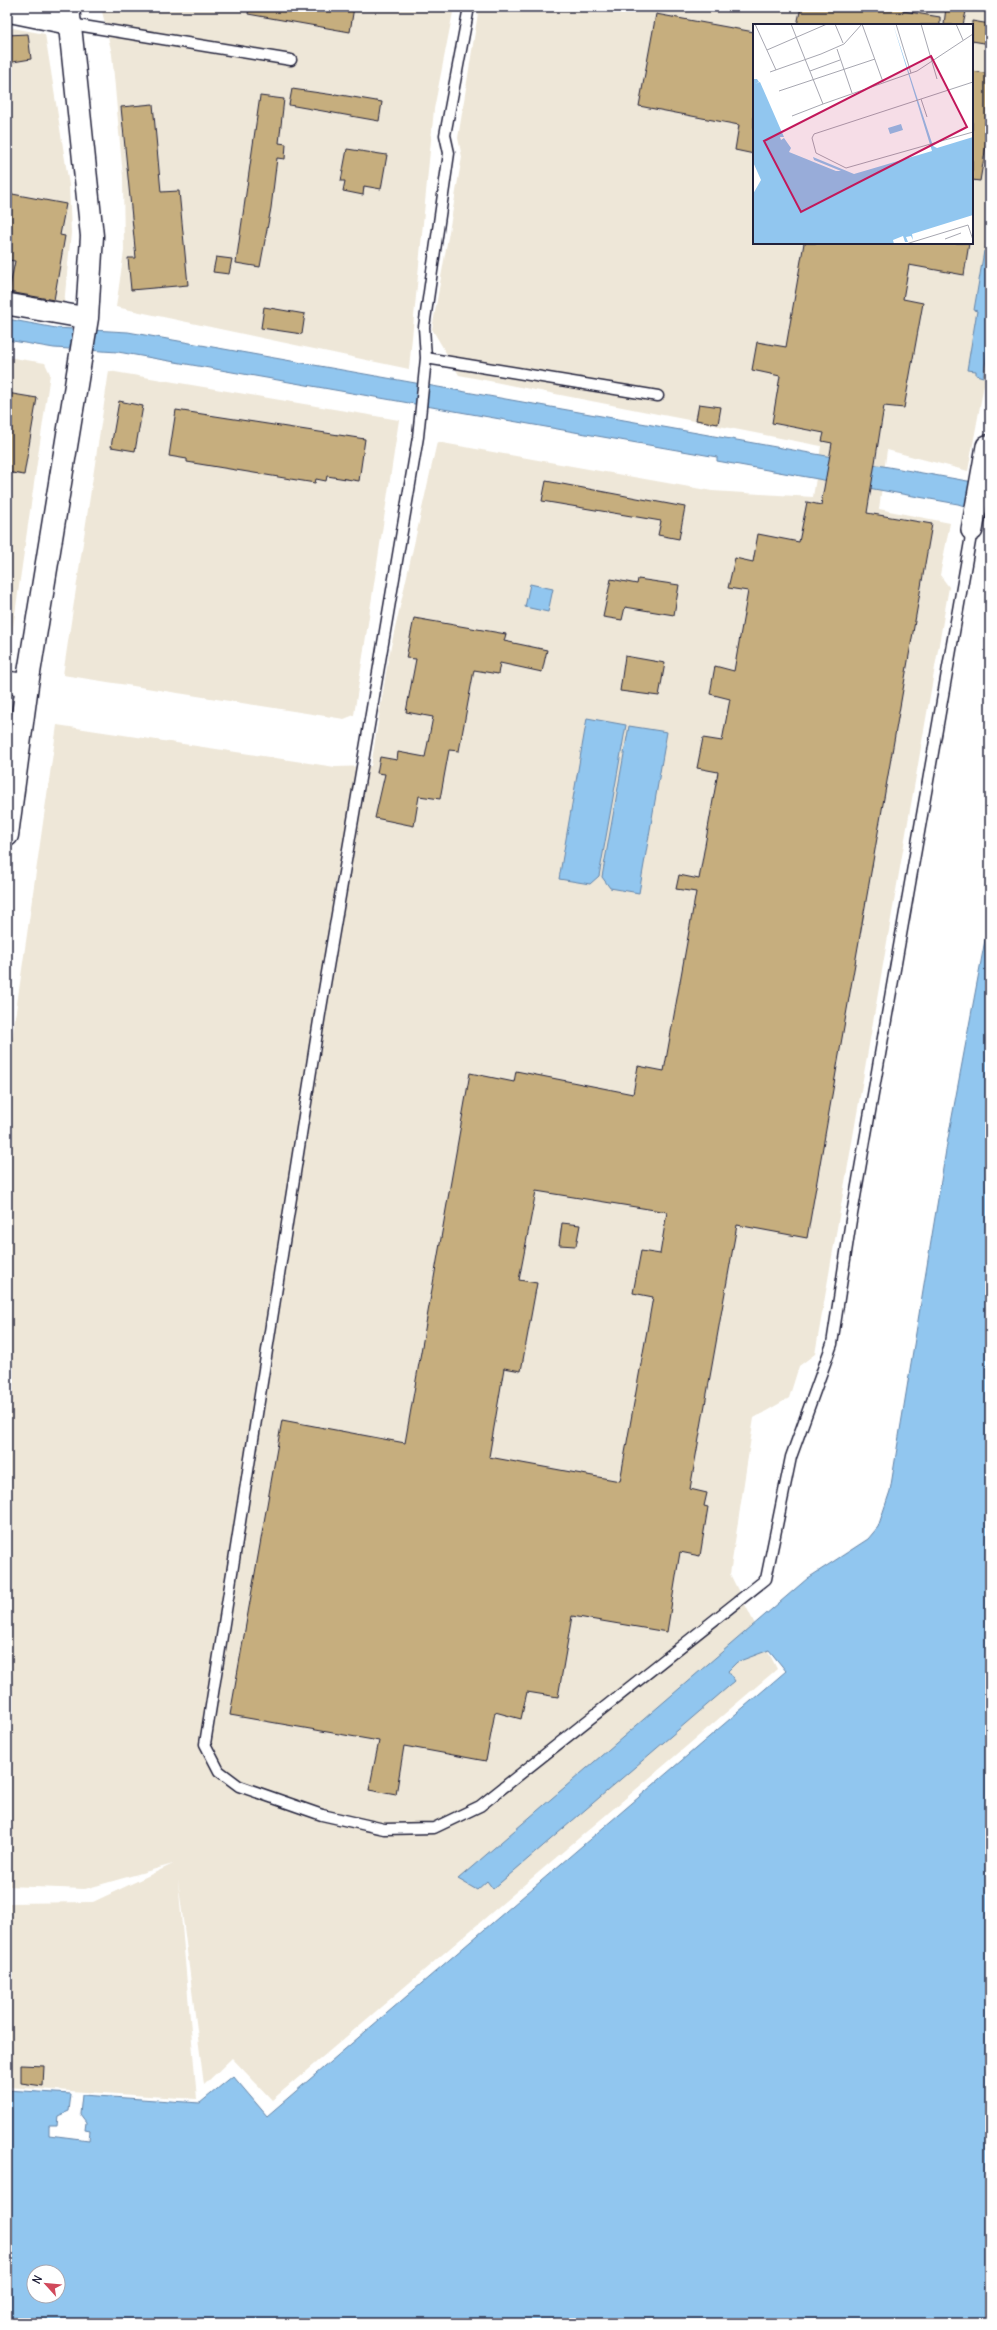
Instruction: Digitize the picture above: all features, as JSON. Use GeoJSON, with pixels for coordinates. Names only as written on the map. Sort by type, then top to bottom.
{"type":"FeatureCollection","features":[{"type":"Feature","properties":{"kind":"street"},"geometry":{"type":"LineString","coordinates":[[7,11],[69,15],[92,236],[86,323],[82,353],[17,684],[7,835]]}},
{"type":"Feature","properties":{"kind":"street"},"geometry":{"type":"LineString","coordinates":[[7,304],[86,323]]}},
{"type":"Feature","properties":{"kind":"street"},"geometry":{"type":"LineString","coordinates":[[972,530],[988,440]]}},
{"type":"Feature","properties":{"kind":"lane"},"geometry":{"type":"LineString","coordinates":[[469,7],[446,135],[449,153],[424,327],[426,358],[418,438],[320,1014],[205,1744],[219,1770],[239,1786],[322,1816],[384,1829],[434,1828],[480,1806],[766,1579],[791,1457],[832,1344],[854,1204],[972,530]]}},
{"type":"Feature","properties":{"kind":"lane"},"geometry":{"type":"LineString","coordinates":[[69,15],[291,60]]}},
{"type":"Feature","properties":{"kind":"lane"},"geometry":{"type":"LineString","coordinates":[[426,358],[658,396]]}},
{"type":"Feature","properties":{"kind":"shaded area"},"geometry":{"type":"Polygon","coordinates":[[[101,7],[454,7],[434,109],[409,369],[116,307],[124,251],[123,177],[112,54],[101,7]]]}},
{"type":"Feature","properties":{"kind":"shaded area"},"geometry":{"type":"Polygon","coordinates":[[[479,7],[990,7],[990,352],[968,471],[887,450],[879,509],[950,523],[940,575],[949,587],[815,1354],[799,1366],[789,1398],[754,1418],[730,1574],[777,1669],[272,2100],[232,2058],[204,2085],[178,1880],[197,2099],[7,2087],[7,1903],[93,1902],[173,1864],[85,1889],[7,1886],[7,1074],[57,725],[335,767],[371,766],[388,660],[437,442],[712,491],[813,497],[821,446],[459,375],[432,329],[462,157],[458,138],[479,7]]]}},
{"type":"Feature","properties":{"kind":"shaded area"},"geometry":{"type":"Polygon","coordinates":[[[7,27],[45,34],[69,185],[71,233],[64,305],[7,295],[7,27]]]}},
{"type":"Feature","properties":{"kind":"shaded area"},"geometry":{"type":"Polygon","coordinates":[[[7,357],[45,363],[50,374],[10,648],[7,650],[7,357]]]}},
{"type":"Feature","properties":{"kind":"shaded area"},"geometry":{"type":"Polygon","coordinates":[[[109,371],[399,420],[354,715],[344,719],[63,675],[109,371]]]}},
{"type":"Feature","properties":{"kind":"water"},"geometry":{"type":"Polygon","coordinates":[[[984,251],[990,252],[990,337],[983,377],[976,375],[976,371],[967,370],[977,311],[974,310],[984,251]]]}},
{"type":"Feature","properties":{"kind":"water"},"geometry":{"type":"Polygon","coordinates":[[[7,319],[56,328],[128,332],[990,485],[990,514],[958,504],[717,461],[717,457],[118,352],[54,348],[7,340],[7,319]]]}},
{"type":"Feature","properties":{"kind":"water"},"geometry":{"type":"Polygon","coordinates":[[[530,584],[553,589],[548,612],[525,607],[530,584]]]}},
{"type":"Feature","properties":{"kind":"water"},"geometry":{"type":"Polygon","coordinates":[[[587,718],[626,725],[599,876],[590,884],[559,879],[587,718]]]}},
{"type":"Feature","properties":{"kind":"water"},"geometry":{"type":"Polygon","coordinates":[[[629,726],[667,732],[639,893],[610,888],[602,877],[629,726]]]}},
{"type":"Feature","properties":{"kind":"water"},"geometry":{"type":"Polygon","coordinates":[[[990,913],[990,2323],[7,2323],[7,2090],[71,2094],[69,2111],[58,2116],[57,2126],[49,2126],[49,2135],[89,2140],[90,2131],[85,2130],[86,2122],[80,2114],[82,2095],[200,2103],[233,2076],[267,2116],[786,1671],[769,1650],[737,1662],[728,1671],[735,1681],[493,1889],[487,1881],[477,1890],[458,1879],[808,1578],[868,1539],[878,1527],[890,1491],[947,1144],[990,913]]]}},
{"type":"Feature","properties":{"kind":"building"},"geometry":{"type":"Polygon","coordinates":[[[249,7],[354,7],[350,32],[248,14],[249,7]]]}},
{"type":"Feature","properties":{"kind":"building"},"geometry":{"type":"Polygon","coordinates":[[[801,7],[903,7],[903,11],[940,17],[940,24],[797,24],[801,7]]]}},
{"type":"Feature","properties":{"kind":"building"},"geometry":{"type":"Polygon","coordinates":[[[946,7],[967,7],[963,24],[944,24],[946,7]]]}},
{"type":"Feature","properties":{"kind":"building"},"geometry":{"type":"Polygon","coordinates":[[[656,14],[753,32],[753,154],[735,150],[739,125],[639,106],[656,14]]]}},
{"type":"Feature","properties":{"kind":"building"},"geometry":{"type":"Polygon","coordinates":[[[972,21],[990,24],[990,44],[973,41],[972,21]]]}},
{"type":"Feature","properties":{"kind":"building"},"geometry":{"type":"Polygon","coordinates":[[[28,34],[31,59],[7,63],[7,35],[28,34]]]}},
{"type":"Feature","properties":{"kind":"building"},"geometry":{"type":"Polygon","coordinates":[[[973,71],[990,74],[990,122],[980,181],[973,180],[973,71]]]}},
{"type":"Feature","properties":{"kind":"building"},"geometry":{"type":"Polygon","coordinates":[[[292,89],[382,102],[379,121],[289,105],[292,89]]]}},
{"type":"Feature","properties":{"kind":"building"},"geometry":{"type":"Polygon","coordinates":[[[260,96],[284,99],[279,143],[286,144],[285,159],[277,158],[271,208],[260,267],[236,263],[260,96]]]}},
{"type":"Feature","properties":{"kind":"building"},"geometry":{"type":"Polygon","coordinates":[[[153,104],[161,192],[179,191],[188,285],[131,290],[128,258],[136,258],[121,107],[153,104]]]}},
{"type":"Feature","properties":{"kind":"building"},"geometry":{"type":"Polygon","coordinates":[[[347,149],[387,155],[381,189],[364,186],[363,195],[343,191],[345,181],[341,181],[347,149]]]}},
{"type":"Feature","properties":{"kind":"building"},"geometry":{"type":"Polygon","coordinates":[[[7,193],[66,204],[60,235],[65,236],[54,300],[9,292],[15,261],[7,260],[7,193]]]}},
{"type":"Feature","properties":{"kind":"building"},"geometry":{"type":"Polygon","coordinates":[[[804,244],[969,244],[964,275],[909,265],[903,299],[923,303],[904,408],[884,406],[867,513],[932,524],[807,1238],[737,1225],[690,1489],[707,1493],[704,1506],[708,1507],[700,1556],[680,1552],[667,1632],[572,1616],[558,1697],[527,1692],[521,1719],[495,1712],[486,1761],[404,1746],[396,1795],[369,1790],[379,1741],[230,1715],[282,1420],[405,1443],[470,1073],[514,1082],[516,1071],[633,1094],[638,1066],[664,1071],[696,892],[676,889],[679,875],[699,879],[718,772],[697,768],[703,738],[722,741],[730,699],[710,694],[715,666],[734,671],[748,591],[728,588],[735,558],[753,562],[758,534],[799,542],[807,502],[821,505],[832,443],[822,441],[824,433],[772,423],[780,376],[752,370],[757,342],[786,347],[804,244]],[[536,1191],[519,1280],[537,1283],[521,1371],[504,1368],[489,1457],[620,1481],[653,1297],[633,1293],[641,1251],[660,1254],[667,1212],[536,1191]]]}},
{"type":"Feature","properties":{"kind":"building"},"geometry":{"type":"Polygon","coordinates":[[[216,257],[232,259],[229,274],[213,272],[216,257]]]}},
{"type":"Feature","properties":{"kind":"building"},"geometry":{"type":"Polygon","coordinates":[[[264,307],[305,314],[302,334],[261,328],[264,307]]]}},
{"type":"Feature","properties":{"kind":"building"},"geometry":{"type":"Polygon","coordinates":[[[7,393],[37,398],[24,475],[7,472],[7,393]]]}},
{"type":"Feature","properties":{"kind":"building"},"geometry":{"type":"Polygon","coordinates":[[[119,401],[143,406],[135,451],[111,447],[119,401]]]}},
{"type":"Feature","properties":{"kind":"building"},"geometry":{"type":"Polygon","coordinates":[[[699,404],[721,407],[718,424],[696,420],[699,404]]]}},
{"type":"Feature","properties":{"kind":"building"},"geometry":{"type":"Polygon","coordinates":[[[176,410],[365,439],[359,481],[327,476],[326,481],[316,479],[315,483],[187,462],[187,459],[169,456],[176,410]]]}},
{"type":"Feature","properties":{"kind":"building"},"geometry":{"type":"Polygon","coordinates":[[[546,481],[685,507],[679,539],[658,535],[661,521],[542,501],[546,481]]]}},
{"type":"Feature","properties":{"kind":"building"},"geometry":{"type":"Polygon","coordinates":[[[611,579],[637,584],[638,579],[679,585],[674,615],[625,607],[622,620],[603,617],[611,579]]]}},
{"type":"Feature","properties":{"kind":"building"},"geometry":{"type":"Polygon","coordinates":[[[414,618],[506,634],[504,641],[547,650],[542,672],[500,663],[498,674],[474,670],[459,751],[449,750],[440,799],[419,796],[414,826],[375,818],[385,774],[377,773],[380,757],[397,760],[398,752],[425,757],[433,717],[406,712],[416,659],[406,658],[414,618]]]}},
{"type":"Feature","properties":{"kind":"building"},"geometry":{"type":"Polygon","coordinates":[[[625,656],[665,663],[659,696],[620,691],[625,656]]]}},
{"type":"Feature","properties":{"kind":"building"},"geometry":{"type":"Polygon","coordinates":[[[562,1223],[580,1225],[576,1246],[559,1245],[562,1223]]]}},
{"type":"Feature","properties":{"kind":"building"},"geometry":{"type":"Polygon","coordinates":[[[21,2065],[44,2066],[43,2086],[21,2083],[21,2065]]]}}]}
